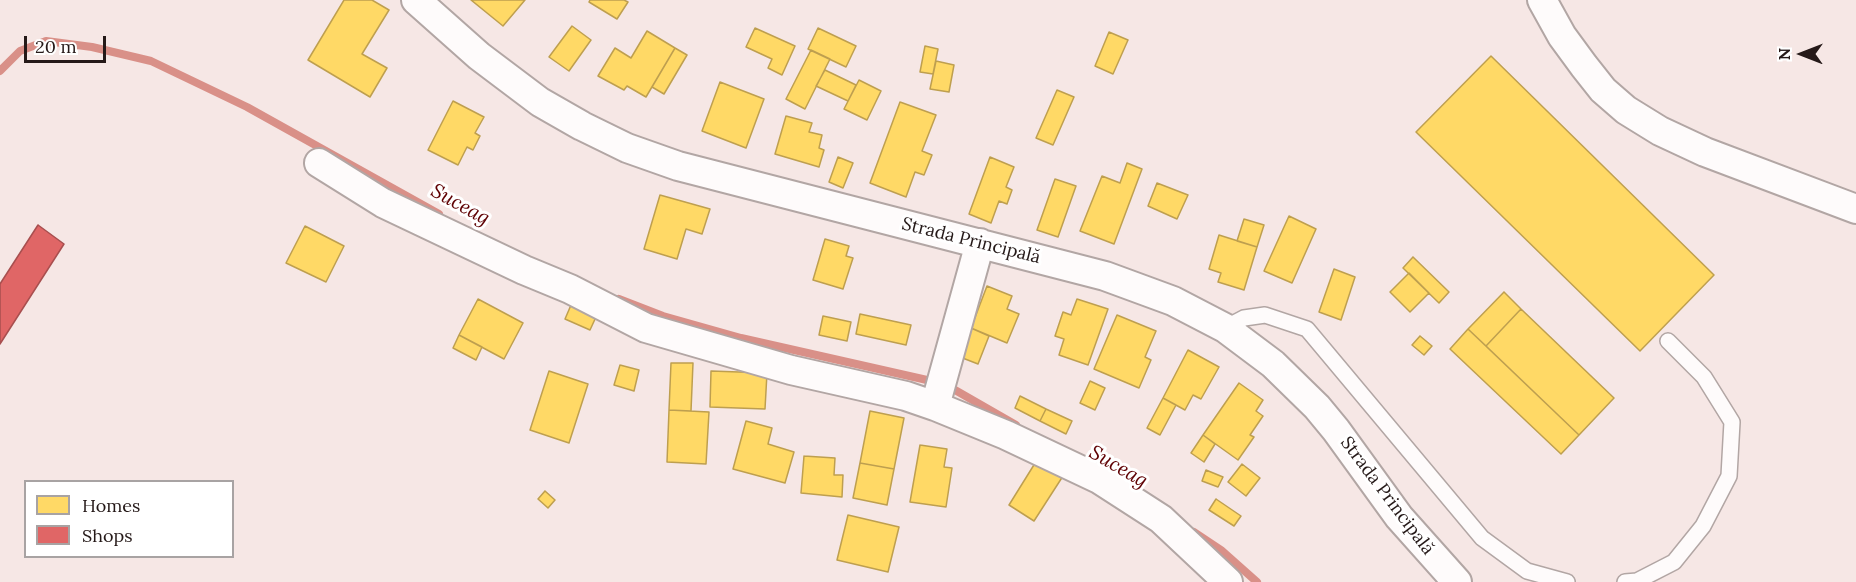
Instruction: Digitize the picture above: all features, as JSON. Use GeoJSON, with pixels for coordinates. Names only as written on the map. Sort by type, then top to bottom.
{"type":"FeatureCollection","features":[{"type":"Feature","properties":{"kind":"street","name":"Strada Principală"},"geometry":{"type":"LineString","coordinates":[[416,0],[479,56],[540,102],[627,148],[678,166],[1064,264],[1146,290],[1225,328],[1273,364],[1317,407],[1399,516],[1457,582]]}},
{"type":"Feature","properties":{"kind":"street"},"geometry":{"type":"LineString","coordinates":[[1542,0],[1562,36],[1584,66],[1603,90],[1626,110],[1660,131],[1705,152],[1856,209]]}},
{"type":"Feature","properties":{"kind":"street"},"geometry":{"type":"LineString","coordinates":[[319,163],[382,202],[524,270],[570,289],[646,328],[790,370],[906,396],[939,392],[1006,435],[1099,479],[1161,519],[1228,582]]}},
{"type":"Feature","properties":{"kind":"street"},"geometry":{"type":"LineString","coordinates":[[939,392],[980,243]]}},
{"type":"Feature","properties":{"kind":"lane"},"geometry":{"type":"LineString","coordinates":[[1225,328],[1245,318],[1265,315],[1307,329],[1482,538],[1527,571],[1568,582]]}},
{"type":"Feature","properties":{"kind":"lane"},"geometry":{"type":"LineString","coordinates":[[1625,582],[1637,581],[1674,562],[1703,526],[1729,476],[1732,423],[1704,377],[1668,341]]}},
{"type":"Feature","properties":{"kind":"building: Homes"},"geometry":{"type":"Polygon","coordinates":[[[344,0],[372,0],[389,10],[362,54],[387,68],[370,97],[308,60],[344,0]]]}},
{"type":"Feature","properties":{"kind":"building: Homes"},"geometry":{"type":"Polygon","coordinates":[[[471,0],[525,0],[503,26],[471,0]]]}},
{"type":"Feature","properties":{"kind":"building: Homes"},"geometry":{"type":"Polygon","coordinates":[[[590,0],[628,2],[617,19],[589,2],[590,0]]]}},
{"type":"Feature","properties":{"kind":"building: Homes"},"geometry":{"type":"Polygon","coordinates":[[[572,26],[591,40],[569,71],[549,57],[572,26]]]}},
{"type":"Feature","properties":{"kind":"building: Homes"},"geometry":{"type":"Polygon","coordinates":[[[755,28],[795,46],[782,75],[768,68],[772,59],[746,47],[755,28]]]}},
{"type":"Feature","properties":{"kind":"building: Homes"},"geometry":{"type":"Polygon","coordinates":[[[818,28],[856,46],[846,67],[808,49],[818,28]]]}},
{"type":"Feature","properties":{"kind":"building: Homes"},"geometry":{"type":"Polygon","coordinates":[[[647,31],[675,48],[646,97],[627,86],[624,90],[598,76],[615,48],[631,58],[647,31]]]}},
{"type":"Feature","properties":{"kind":"building: Homes"},"geometry":{"type":"Polygon","coordinates":[[[1109,32],[1128,40],[1113,74],[1095,66],[1109,32]]]}},
{"type":"Feature","properties":{"kind":"building: Homes"},"geometry":{"type":"Polygon","coordinates":[[[925,46],[938,49],[933,74],[920,72],[925,46]]]}},
{"type":"Feature","properties":{"kind":"building: Homes"},"geometry":{"type":"Polygon","coordinates":[[[675,48],[687,55],[664,94],[652,87],[675,48]]]}},
{"type":"Feature","properties":{"kind":"building: Homes"},"geometry":{"type":"Polygon","coordinates":[[[811,50],[830,59],[805,109],[786,99],[811,50]]]}},
{"type":"Feature","properties":{"kind":"building: Homes"},"geometry":{"type":"Polygon","coordinates":[[[1491,56],[1714,275],[1640,351],[1416,132],[1491,56]]]}},
{"type":"Feature","properties":{"kind":"building: Homes"},"geometry":{"type":"Polygon","coordinates":[[[936,61],[954,65],[949,92],[930,89],[936,61]]]}},
{"type":"Feature","properties":{"kind":"building: Homes"},"geometry":{"type":"Polygon","coordinates":[[[825,70],[856,85],[848,101],[816,86],[825,70]]]}},
{"type":"Feature","properties":{"kind":"building: Homes"},"geometry":{"type":"Polygon","coordinates":[[[859,80],[881,91],[867,120],[844,109],[859,80]]]}},
{"type":"Feature","properties":{"kind":"building: Homes"},"geometry":{"type":"Polygon","coordinates":[[[720,82],[764,99],[746,148],[702,131],[720,82]]]}},
{"type":"Feature","properties":{"kind":"building: Homes"},"geometry":{"type":"Polygon","coordinates":[[[1057,90],[1074,97],[1053,145],[1036,138],[1057,90]]]}},
{"type":"Feature","properties":{"kind":"building: Homes"},"geometry":{"type":"Polygon","coordinates":[[[453,101],[484,117],[475,133],[480,136],[473,150],[467,147],[458,165],[428,150],[453,101]]]}},
{"type":"Feature","properties":{"kind":"building: Homes"},"geometry":{"type":"Polygon","coordinates":[[[900,102],[936,115],[922,151],[932,155],[924,175],[915,172],[906,197],[870,183],[900,102]]]}},
{"type":"Feature","properties":{"kind":"building: Homes"},"geometry":{"type":"Polygon","coordinates":[[[786,116],[812,123],[809,132],[822,135],[819,148],[824,150],[819,167],[775,154],[786,116]]]}},
{"type":"Feature","properties":{"kind":"building: Homes"},"geometry":{"type":"Polygon","coordinates":[[[838,157],[853,163],[843,188],[829,182],[838,157]]]}},
{"type":"Feature","properties":{"kind":"building: Homes"},"geometry":{"type":"Polygon","coordinates":[[[990,157],[1014,167],[1006,187],[1012,190],[1007,204],[999,201],[991,223],[969,214],[990,157]]]}},
{"type":"Feature","properties":{"kind":"building: Homes"},"geometry":{"type":"Polygon","coordinates":[[[1127,163],[1142,169],[1114,244],[1080,231],[1102,176],[1120,183],[1127,163]]]}},
{"type":"Feature","properties":{"kind":"building: Homes"},"geometry":{"type":"Polygon","coordinates":[[[1055,179],[1076,186],[1058,237],[1037,230],[1055,179]]]}},
{"type":"Feature","properties":{"kind":"building: Homes"},"geometry":{"type":"Polygon","coordinates":[[[1157,183],[1188,195],[1177,219],[1148,206],[1157,183]]]}},
{"type":"Feature","properties":{"kind":"building: Homes"},"geometry":{"type":"Polygon","coordinates":[[[660,195],[710,209],[702,234],[686,229],[677,259],[644,249],[660,195]]]}},
{"type":"Feature","properties":{"kind":"building: Homes"},"geometry":{"type":"Polygon","coordinates":[[[1289,216],[1316,229],[1292,283],[1264,271],[1289,216]]]}},
{"type":"Feature","properties":{"kind":"building: Homes"},"geometry":{"type":"Polygon","coordinates":[[[1244,219],[1264,225],[1257,247],[1237,241],[1244,219]]]}},
{"type":"Feature","properties":{"kind":"building: Homes"},"geometry":{"type":"Polygon","coordinates":[[[305,226],[344,246],[326,282],[286,263],[305,226]]]}},
{"type":"Feature","properties":{"kind":"building: Homes"},"geometry":{"type":"Polygon","coordinates":[[[1219,235],[1257,247],[1244,290],[1218,282],[1221,273],[1209,269],[1219,235]]]}},
{"type":"Feature","properties":{"kind":"building: Homes"},"geometry":{"type":"Polygon","coordinates":[[[825,239],[849,246],[846,256],[853,258],[843,289],[813,280],[825,239]]]}},
{"type":"Feature","properties":{"kind":"building: Homes"},"geometry":{"type":"Polygon","coordinates":[[[1413,257],[1449,292],[1439,303],[1403,268],[1413,257]]]}},
{"type":"Feature","properties":{"kind":"building: Homes"},"geometry":{"type":"Polygon","coordinates":[[[1334,269],[1355,277],[1341,320],[1319,312],[1334,269]]]}},
{"type":"Feature","properties":{"kind":"building: Homes"},"geometry":{"type":"Polygon","coordinates":[[[1409,273],[1429,293],[1410,312],[1390,292],[1409,273]]]}},
{"type":"Feature","properties":{"kind":"building: Homes"},"geometry":{"type":"Polygon","coordinates":[[[987,286],[1012,296],[1007,309],[1019,314],[1007,343],[971,328],[987,286]]]}},
{"type":"Feature","properties":{"kind":"building: Homes"},"geometry":{"type":"Polygon","coordinates":[[[1504,292],[1521,309],[1486,346],[1468,329],[1504,292]]]}},
{"type":"Feature","properties":{"kind":"building: Homes"},"geometry":{"type":"Polygon","coordinates":[[[478,299],[523,323],[504,359],[459,335],[478,299]]]}},
{"type":"Feature","properties":{"kind":"building: Homes"},"geometry":{"type":"Polygon","coordinates":[[[1077,299],[1108,309],[1088,365],[1059,355],[1064,339],[1055,336],[1063,312],[1071,315],[1077,299]]]}},
{"type":"Feature","properties":{"kind":"building: Homes"},"geometry":{"type":"Polygon","coordinates":[[[571,305],[596,317],[590,330],[565,319],[571,305]]]}},
{"type":"Feature","properties":{"kind":"building: Homes"},"geometry":{"type":"Polygon","coordinates":[[[1521,309],[1614,398],[1579,435],[1486,346],[1521,309]]]}},
{"type":"Feature","properties":{"kind":"building: Homes"},"geometry":{"type":"Polygon","coordinates":[[[860,314],[911,325],[906,345],[856,334],[860,314]]]}},
{"type":"Feature","properties":{"kind":"building: Homes"},"geometry":{"type":"Polygon","coordinates":[[[1117,315],[1156,331],[1145,357],[1151,360],[1139,388],[1094,369],[1117,315]]]}},
{"type":"Feature","properties":{"kind":"building: Homes"},"geometry":{"type":"Polygon","coordinates":[[[823,316],[851,322],[847,341],[819,335],[823,316]]]}},
{"type":"Feature","properties":{"kind":"building: Homes"},"geometry":{"type":"Polygon","coordinates":[[[971,328],[989,336],[978,364],[960,357],[971,328]]]}},
{"type":"Feature","properties":{"kind":"building: Homes"},"geometry":{"type":"Polygon","coordinates":[[[1468,329],[1579,435],[1561,454],[1450,349],[1468,329]]]}},
{"type":"Feature","properties":{"kind":"building: Homes"},"geometry":{"type":"Polygon","coordinates":[[[459,335],[482,347],[476,360],[453,348],[459,335]]]}},
{"type":"Feature","properties":{"kind":"building: Homes"},"geometry":{"type":"Polygon","coordinates":[[[1420,336],[1432,346],[1424,355],[1412,345],[1420,336]]]}},
{"type":"Feature","properties":{"kind":"building: Homes"},"geometry":{"type":"Polygon","coordinates":[[[1188,350],[1219,367],[1201,399],[1193,395],[1185,410],[1163,398],[1188,350]]]}},
{"type":"Feature","properties":{"kind":"building: Homes"},"geometry":{"type":"Polygon","coordinates":[[[671,363],[693,363],[691,411],[669,410],[671,363]]]}},
{"type":"Feature","properties":{"kind":"building: Homes"},"geometry":{"type":"Polygon","coordinates":[[[620,365],[639,370],[634,391],[614,385],[620,365]]]}},
{"type":"Feature","properties":{"kind":"building: Homes"},"geometry":{"type":"Polygon","coordinates":[[[549,371],[588,384],[569,443],[530,430],[549,371]]]}},
{"type":"Feature","properties":{"kind":"building: Homes"},"geometry":{"type":"Polygon","coordinates":[[[711,371],[767,373],[765,409],[710,407],[711,371]]]}},
{"type":"Feature","properties":{"kind":"building: Homes"},"geometry":{"type":"Polygon","coordinates":[[[1090,381],[1105,388],[1095,410],[1080,403],[1090,381]]]}},
{"type":"Feature","properties":{"kind":"building: Homes"},"geometry":{"type":"Polygon","coordinates":[[[1239,383],[1263,400],[1256,411],[1263,416],[1250,435],[1254,437],[1238,460],[1203,435],[1239,383]]]}},
{"type":"Feature","properties":{"kind":"building: Homes"},"geometry":{"type":"Polygon","coordinates":[[[1020,396],[1046,409],[1040,421],[1015,408],[1020,396]]]}},
{"type":"Feature","properties":{"kind":"building: Homes"},"geometry":{"type":"Polygon","coordinates":[[[1163,398],[1176,405],[1160,435],[1147,428],[1163,398]]]}},
{"type":"Feature","properties":{"kind":"building: Homes"},"geometry":{"type":"Polygon","coordinates":[[[1046,409],[1072,421],[1066,434],[1040,421],[1046,409]]]}},
{"type":"Feature","properties":{"kind":"building: Homes"},"geometry":{"type":"Polygon","coordinates":[[[669,410],[709,412],[706,464],[667,462],[669,410]]]}},
{"type":"Feature","properties":{"kind":"building: Homes"},"geometry":{"type":"Polygon","coordinates":[[[870,411],[904,418],[894,469],[860,463],[870,411]]]}},
{"type":"Feature","properties":{"kind":"building: Homes"},"geometry":{"type":"Polygon","coordinates":[[[746,421],[772,428],[768,444],[794,452],[785,483],[733,469],[746,421]]]}},
{"type":"Feature","properties":{"kind":"building: Homes"},"geometry":{"type":"Polygon","coordinates":[[[1203,435],[1215,444],[1204,462],[1191,453],[1203,435]]]}},
{"type":"Feature","properties":{"kind":"building: Homes"},"geometry":{"type":"Polygon","coordinates":[[[920,445],[947,449],[944,467],[952,468],[946,507],[910,502],[920,445]]]}},
{"type":"Feature","properties":{"kind":"building: Homes"},"geometry":{"type":"Polygon","coordinates":[[[804,456],[835,458],[834,475],[843,475],[842,497],[801,493],[804,456]]]}},
{"type":"Feature","properties":{"kind":"building: Homes"},"geometry":{"type":"Polygon","coordinates":[[[1037,460],[1063,476],[1034,521],[1009,505],[1037,460]]]}},
{"type":"Feature","properties":{"kind":"building: Homes"},"geometry":{"type":"Polygon","coordinates":[[[860,463],[894,469],[887,505],[853,498],[860,463]]]}},
{"type":"Feature","properties":{"kind":"building: Homes"},"geometry":{"type":"Polygon","coordinates":[[[1242,464],[1260,478],[1246,496],[1228,482],[1242,464]]]}},
{"type":"Feature","properties":{"kind":"building: Homes"},"geometry":{"type":"Polygon","coordinates":[[[1206,470],[1223,477],[1218,487],[1202,481],[1206,470]]]}},
{"type":"Feature","properties":{"kind":"building: Homes"},"geometry":{"type":"Polygon","coordinates":[[[545,491],[555,500],[548,508],[538,499],[545,491]]]}},
{"type":"Feature","properties":{"kind":"building: Homes"},"geometry":{"type":"Polygon","coordinates":[[[1216,499],[1241,516],[1234,526],[1209,510],[1216,499]]]}},
{"type":"Feature","properties":{"kind":"building: Homes"},"geometry":{"type":"Polygon","coordinates":[[[848,515],[899,527],[888,572],[837,560],[848,515]]]}},
{"type":"Feature","properties":{"kind":"building: Shops"},"geometry":{"type":"Polygon","coordinates":[[[38,225],[64,244],[0,344],[0,284],[38,225]]]}},
{"type":"Feature","properties":{"kind":"waterway","name":"Suceag"},"geometry":{"type":"LineString","coordinates":[[0,71],[20,51],[46,41],[92,47],[151,61],[247,107],[439,214]]}},
{"type":"Feature","properties":{"kind":"waterway","name":"Suceag"},"geometry":{"type":"LineString","coordinates":[[619,299],[663,316],[741,338],[927,380],[955,390],[1016,425]]}},
{"type":"Feature","properties":{"kind":"waterway","name":"Suceag"},"geometry":{"type":"LineString","coordinates":[[1194,532],[1221,550],[1257,582]]}}]}
